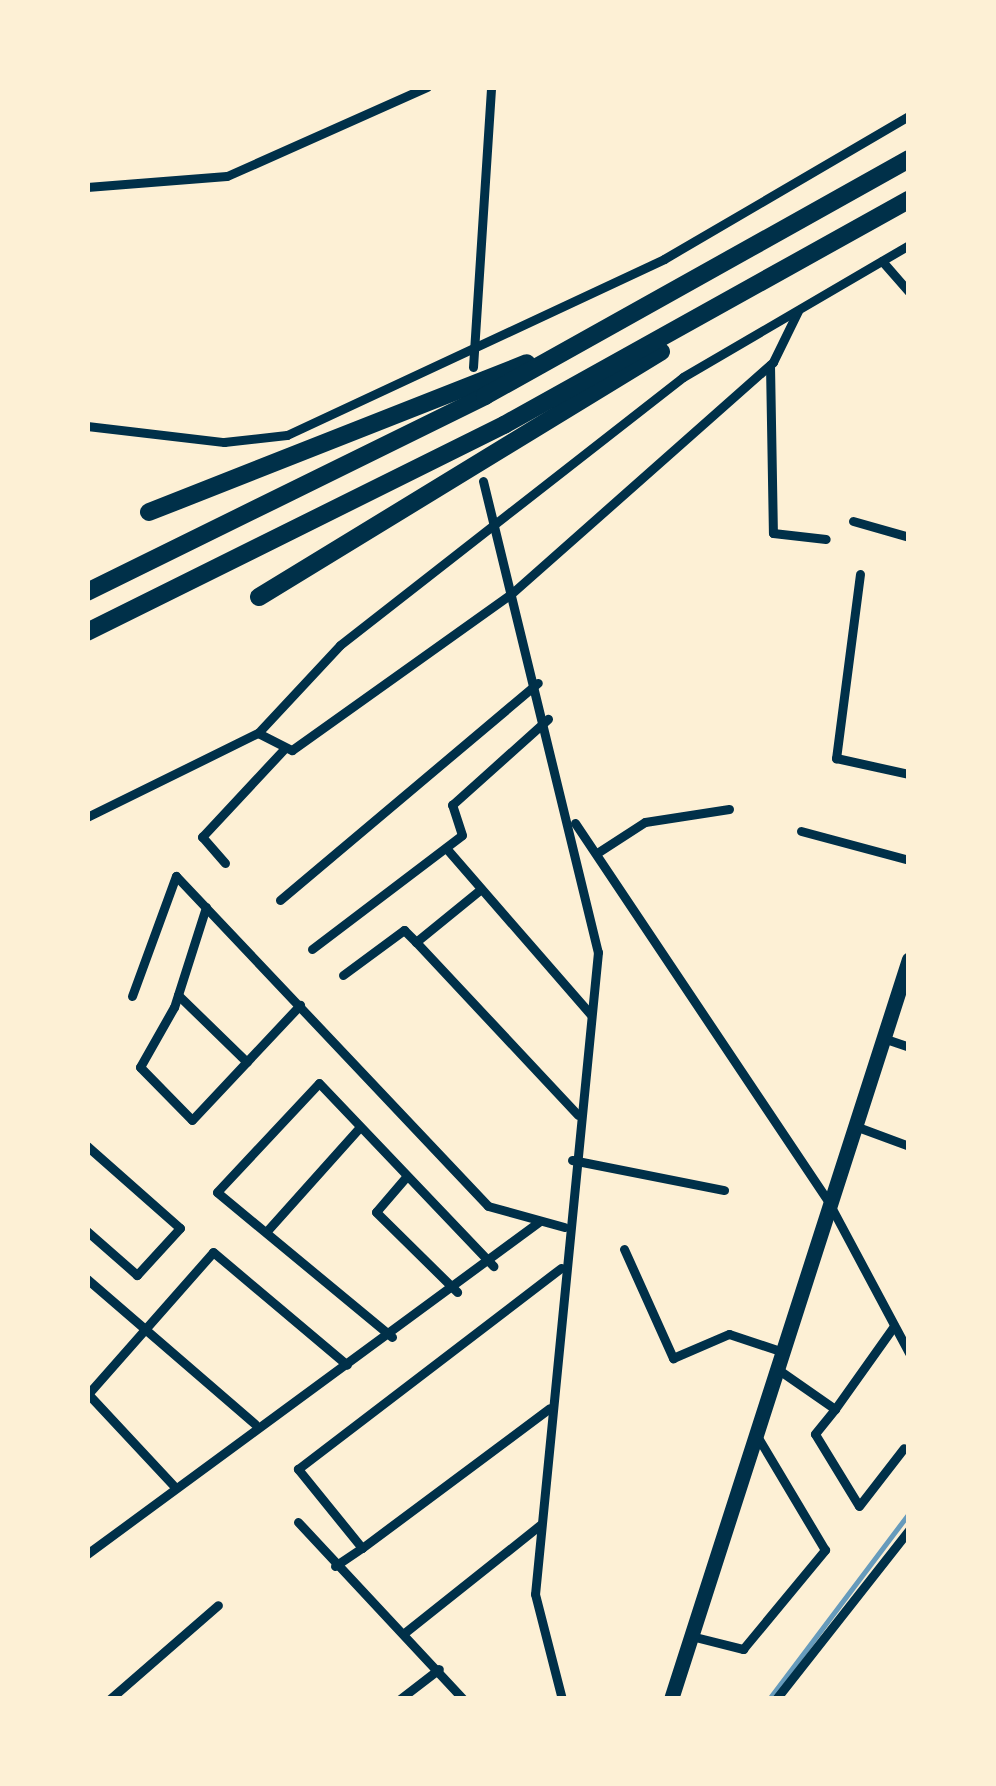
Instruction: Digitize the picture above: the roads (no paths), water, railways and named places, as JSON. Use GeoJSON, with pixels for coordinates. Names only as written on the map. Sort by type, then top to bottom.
{"type":"FeatureCollection","features":[{"type":"Feature","properties":{"kind":"highway"},"geometry":{"type":"LineString","coordinates":[[87,592],[577,347],[909,159]]}},
{"type":"Feature","properties":{"kind":"highway"},"geometry":{"type":"LineString","coordinates":[[259,597],[740,298],[909,200]]}},
{"type":"Feature","properties":{"kind":"highway"},"geometry":{"type":"LineString","coordinates":[[87,632],[740,298]]}},
{"type":"Feature","properties":{"kind":"highway"},"geometry":{"type":"LineString","coordinates":[[149,512],[577,347]]}},
{"type":"Feature","properties":{"kind":"main road"},"geometry":{"type":"LineString","coordinates":[[671,1699],[777,1359],[908,967]]}},
{"type":"Feature","properties":{"kind":"street"},"geometry":{"type":"LineString","coordinates":[[87,187],[227,176],[427,87]]}},
{"type":"Feature","properties":{"kind":"street"},"geometry":{"type":"LineString","coordinates":[[473,367],[491,87]]}},
{"type":"Feature","properties":{"kind":"street"},"geometry":{"type":"LineString","coordinates":[[87,426],[224,442],[287,435],[477,338],[664,259],[909,116]]}},
{"type":"Feature","properties":{"kind":"street"},"geometry":{"type":"LineString","coordinates":[[87,817],[258,734],[340,645],[683,376],[909,245]]}},
{"type":"Feature","properties":{"kind":"street"},"geometry":{"type":"LineString","coordinates":[[882,261],[909,292]]}},
{"type":"Feature","properties":{"kind":"street"},"geometry":{"type":"LineString","coordinates":[[225,863],[202,838],[283,750],[511,594],[770,365],[800,308]]}},
{"type":"Feature","properties":{"kind":"street"},"geometry":{"type":"LineString","coordinates":[[770,365],[773,533],[826,538]]}},
{"type":"Feature","properties":{"kind":"street"},"geometry":{"type":"LineString","coordinates":[[483,482],[575,823],[598,952],[564,1227],[535,1594],[562,1699]]}},
{"type":"Feature","properties":{"kind":"street"},"geometry":{"type":"LineString","coordinates":[[853,521],[909,537]]}},
{"type":"Feature","properties":{"kind":"street"},"geometry":{"type":"LineString","coordinates":[[860,574],[836,758],[909,774]]}},
{"type":"Feature","properties":{"kind":"street"},"geometry":{"type":"LineString","coordinates":[[280,900],[538,683]]}},
{"type":"Feature","properties":{"kind":"street"},"geometry":{"type":"LineString","coordinates":[[312,949],[462,836],[452,806],[548,719]]}},
{"type":"Feature","properties":{"kind":"street"},"geometry":{"type":"LineString","coordinates":[[258,734],[283,750]]}},
{"type":"Feature","properties":{"kind":"street"},"geometry":{"type":"LineString","coordinates":[[597,853],[645,822],[729,809]]}},
{"type":"Feature","properties":{"kind":"street"},"geometry":{"type":"LineString","coordinates":[[575,823],[829,1203],[906,1348]]}},
{"type":"Feature","properties":{"kind":"street"},"geometry":{"type":"LineString","coordinates":[[801,831],[909,860]]}},
{"type":"Feature","properties":{"kind":"street"},"geometry":{"type":"LineString","coordinates":[[446,848],[591,1015]]}},
{"type":"Feature","properties":{"kind":"street"},"geometry":{"type":"LineString","coordinates":[[132,996],[176,876],[488,1206],[564,1227]]}},
{"type":"Feature","properties":{"kind":"street"},"geometry":{"type":"LineString","coordinates":[[416,942],[482,889]]}},
{"type":"Feature","properties":{"kind":"street"},"geometry":{"type":"LineString","coordinates":[[206,907],[178,994],[140,1067],[192,1120],[300,1005]]}},
{"type":"Feature","properties":{"kind":"street"},"geometry":{"type":"LineString","coordinates":[[343,975],[404,930],[578,1115]]}},
{"type":"Feature","properties":{"kind":"street"},"geometry":{"type":"LineString","coordinates":[[178,994],[247,1062]]}},
{"type":"Feature","properties":{"kind":"street"},"geometry":{"type":"LineString","coordinates":[[883,1038],[909,1047]]}},
{"type":"Feature","properties":{"kind":"street"},"geometry":{"type":"LineString","coordinates":[[392,1337],[217,1192],[319,1083],[493,1266]]}},
{"type":"Feature","properties":{"kind":"street"},"geometry":{"type":"LineString","coordinates":[[266,1232],[360,1126]]}},
{"type":"Feature","properties":{"kind":"street"},"geometry":{"type":"LineString","coordinates":[[855,1126],[909,1146]]}},
{"type":"Feature","properties":{"kind":"street"},"geometry":{"type":"LineString","coordinates":[[87,1146],[179,1228],[137,1275],[87,1232]]}},
{"type":"Feature","properties":{"kind":"street"},"geometry":{"type":"LineString","coordinates":[[572,1160],[724,1190]]}},
{"type":"Feature","properties":{"kind":"street"},"geometry":{"type":"LineString","coordinates":[[406,1177],[376,1212],[457,1292]]}},
{"type":"Feature","properties":{"kind":"street"},"geometry":{"type":"LineString","coordinates":[[90,1547],[255,1424],[493,1266],[540,1221]]}},
{"type":"Feature","properties":{"kind":"street"},"geometry":{"type":"LineString","coordinates":[[624,1249],[673,1358],[729,1334],[777,1359],[835,1409]]}},
{"type":"Feature","properties":{"kind":"street"},"geometry":{"type":"LineString","coordinates":[[172,1486],[88,1394],[213,1252],[347,1365]]}},
{"type":"Feature","properties":{"kind":"street"},"geometry":{"type":"LineString","coordinates":[[362,1548],[298,1469],[561,1268]]}},
{"type":"Feature","properties":{"kind":"street"},"geometry":{"type":"LineString","coordinates":[[87,1279],[255,1424]]}},
{"type":"Feature","properties":{"kind":"street"},"geometry":{"type":"LineString","coordinates":[[894,1326],[815,1434],[859,1506],[904,1448]]}},
{"type":"Feature","properties":{"kind":"street"},"geometry":{"type":"LineString","coordinates":[[906,1348],[909,1328]]}},
{"type":"Feature","properties":{"kind":"street"},"geometry":{"type":"LineString","coordinates":[[335,1566],[550,1408]]}},
{"type":"Feature","properties":{"kind":"street"},"geometry":{"type":"LineString","coordinates":[[691,1636],[743,1649],[825,1550],[755,1431]]}},
{"type":"Feature","properties":{"kind":"street"},"geometry":{"type":"LineString","coordinates":[[298,1522],[335,1566],[440,1669],[463,1699]]}},
{"type":"Feature","properties":{"kind":"street"},"geometry":{"type":"LineString","coordinates":[[403,1634],[541,1525]]}},
{"type":"Feature","properties":{"kind":"street"},"geometry":{"type":"LineString","coordinates":[[776,1699],[909,1530]]}},
{"type":"Feature","properties":{"kind":"street"},"geometry":{"type":"LineString","coordinates":[[110,1699],[218,1605]]}},
{"type":"Feature","properties":{"kind":"street"},"geometry":{"type":"LineString","coordinates":[[400,1699],[440,1669]]}},
{"type":"Feature","properties":{"kind":"waterway"},"geometry":{"type":"LineString","coordinates":[[769,1699],[909,1513]]}}]}
